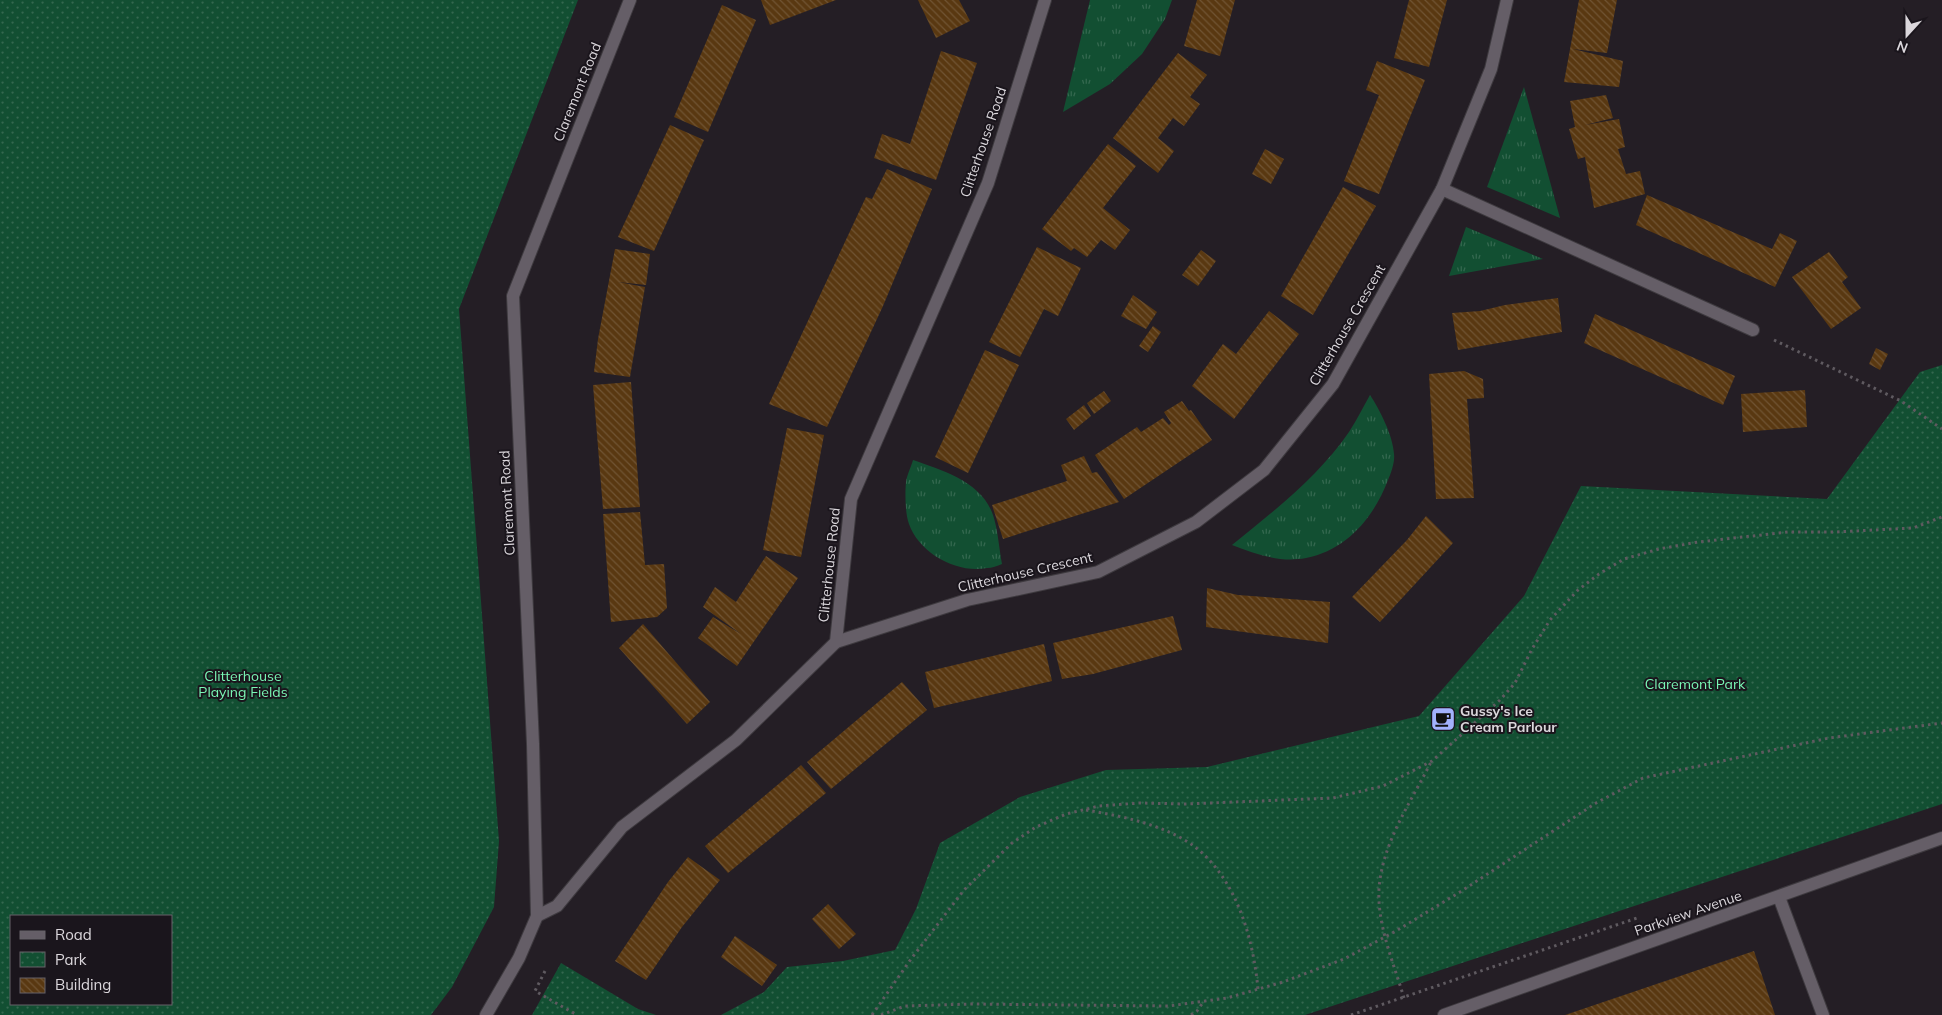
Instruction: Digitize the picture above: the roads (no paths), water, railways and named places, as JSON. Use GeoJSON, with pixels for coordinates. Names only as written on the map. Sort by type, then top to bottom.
{"type":"FeatureCollection","features":[{"type":"Feature","properties":{"kind":"street","name":"Claremont Road"},"geometry":{"type":"LineString","coordinates":[[486,1015],[519,958],[537,916],[532,734],[513,296],[630,0]]}},
{"type":"Feature","properties":{"kind":"street","name":"Clitterhouse Road"},"geometry":{"type":"LineString","coordinates":[[537,916],[557,906],[622,827],[736,740],[836,642],[851,499],[988,183],[1045,0]]}},
{"type":"Feature","properties":{"kind":"street","name":"Clitterhouse Crescent"},"geometry":{"type":"LineString","coordinates":[[836,642],[967,600],[1098,572],[1196,522],[1264,470],[1333,384],[1442,190],[1491,69],[1507,0]]}},
{"type":"Feature","properties":{"kind":"street"},"geometry":{"type":"LineString","coordinates":[[1442,190],[1753,330]]}},
{"type":"Feature","properties":{"kind":"street","name":"Parkview Avenue"},"geometry":{"type":"LineString","coordinates":[[1444,1015],[1942,838]]}},
{"type":"Feature","properties":{"kind":"street"},"geometry":{"type":"LineString","coordinates":[[1779,897],[1823,1015]]}},
{"type":"Feature","properties":{"kind":"place","name":"Gussy's Ice Cream Parlour"},"geometry":{"type":"Point","coordinates":[1443,719]}},
{"type":"Feature","properties":{"kind":"park label","name":"Clitterhouse Playing Fields"},"geometry":{"type":"Point","coordinates":[243,684]}},
{"type":"Feature","properties":{"kind":"park label","name":"Claremont Park"},"geometry":{"type":"Point","coordinates":[1695,684]}}]}
